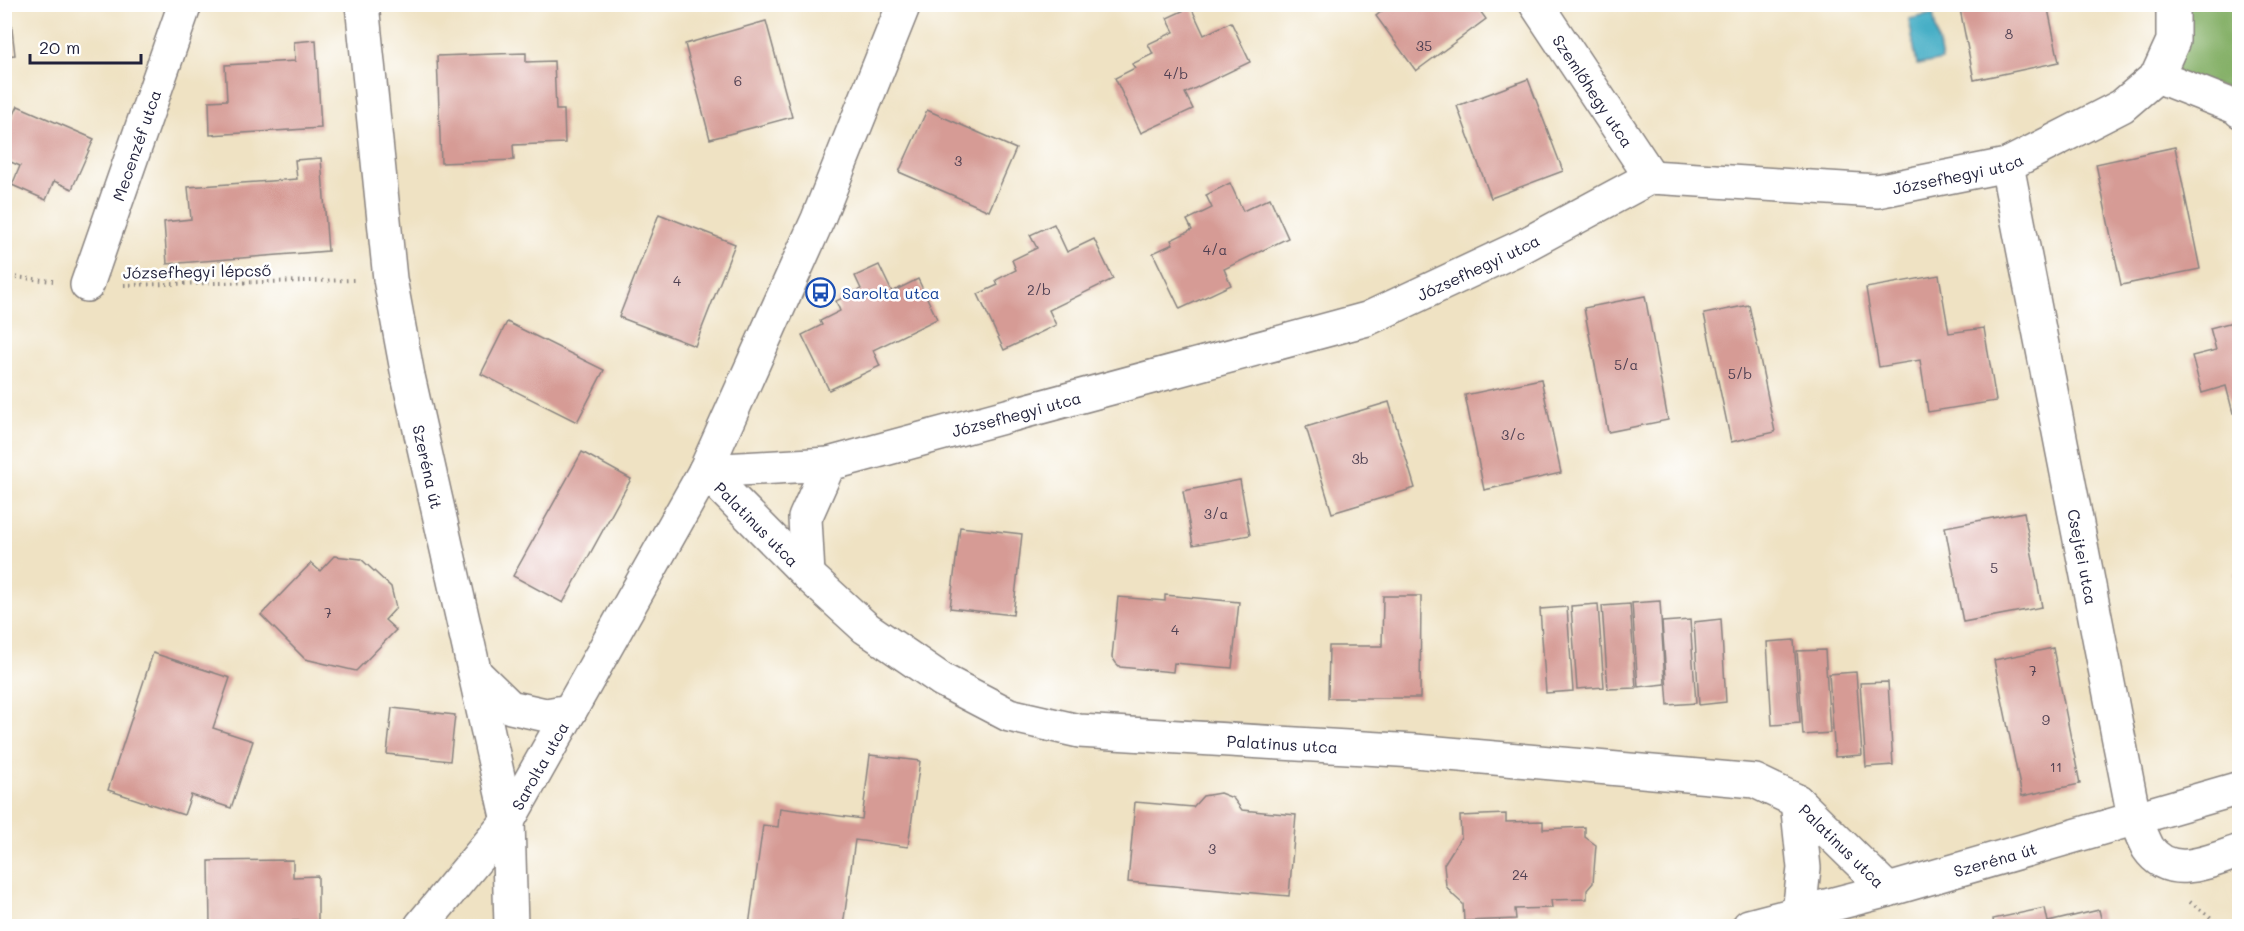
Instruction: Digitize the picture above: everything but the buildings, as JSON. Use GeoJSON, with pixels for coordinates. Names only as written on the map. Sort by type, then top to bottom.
{"type":"FeatureCollection","features":[{"type":"Feature","properties":{"kind":"street","name":"Mecenzéf utca"},"geometry":{"type":"LineString","coordinates":[[87,285],[185,4]]}},
{"type":"Feature","properties":{"kind":"street","name":"Szeréna út"},"geometry":{"type":"LineString","coordinates":[[362,4],[390,279],[408,376],[508,821],[511,927]]}},
{"type":"Feature","properties":{"kind":"street","name":"Sarolta utca"},"geometry":{"type":"LineString","coordinates":[[421,927],[508,821],[705,471],[818,219],[904,4]]}},
{"type":"Feature","properties":{"kind":"street","name":"Szemlőhegy utca"},"geometry":{"type":"LineString","coordinates":[[1536,4],[1651,177]]}},
{"type":"Feature","properties":{"kind":"street","name":"Józsefhegyi utca"},"geometry":{"type":"LineString","coordinates":[[705,471],[829,464],[1367,319],[1523,246],[1651,177],[1877,191],[2007,165],[2122,106],[2157,76],[2173,41],[2173,4]]}},
{"type":"Feature","properties":{"kind":"street"},"geometry":{"type":"LineString","coordinates":[[2157,76],[2239,109]]}},
{"type":"Feature","properties":{"kind":"street","name":"Csejtei utca"},"geometry":{"type":"LineString","coordinates":[[2007,165],[2134,818],[2149,849],[2167,865],[2190,867],[2240,851]]}},
{"type":"Feature","properties":{"kind":"street","name":"Palatinus utca"},"geometry":{"type":"LineString","coordinates":[[808,575],[805,518],[829,464]]}},
{"type":"Feature","properties":{"kind":"street","name":"Palatinus utca"},"geometry":{"type":"LineString","coordinates":[[705,471],[808,575],[866,628],[942,680],[1010,715],[1079,731],[1415,751],[1755,781],[1797,801],[1888,890]]}},
{"type":"Feature","properties":{"kind":"street","name":"Sarolta utca"},"geometry":{"type":"LineString","coordinates":[[475,673],[510,707],[546,716],[570,711]]}},
{"type":"Feature","properties":{"kind":"street","name":"Szeréna út"},"geometry":{"type":"LineString","coordinates":[[1749,927],[1888,890],[2240,788]]}},
{"type":"Feature","properties":{"kind":"street","name":"Palatinus utca"},"geometry":{"type":"LineString","coordinates":[[1797,801],[1804,868],[1799,912]]}},
{"type":"Feature","properties":{"kind":"path","name":"Józsefhegyi lépcső"},"geometry":{"type":"LineString","coordinates":[[4,276],[87,285],[390,279]]}},
{"type":"Feature","properties":{"kind":"green space"},"geometry":{"type":"Polygon","coordinates":[[[2173,5],[2239,5],[2239,89],[2157,76],[2173,5]]]}},
{"type":"Feature","properties":{"kind":"water"},"geometry":{"type":"Polygon","coordinates":[[[1933,14],[1942,60],[1917,65],[1909,19],[1933,14]]]}},
{"type":"Feature","properties":{"kind":"place","name":"Sarolta utca"},"geometry":{"type":"Point","coordinates":[821,292]}}]}
